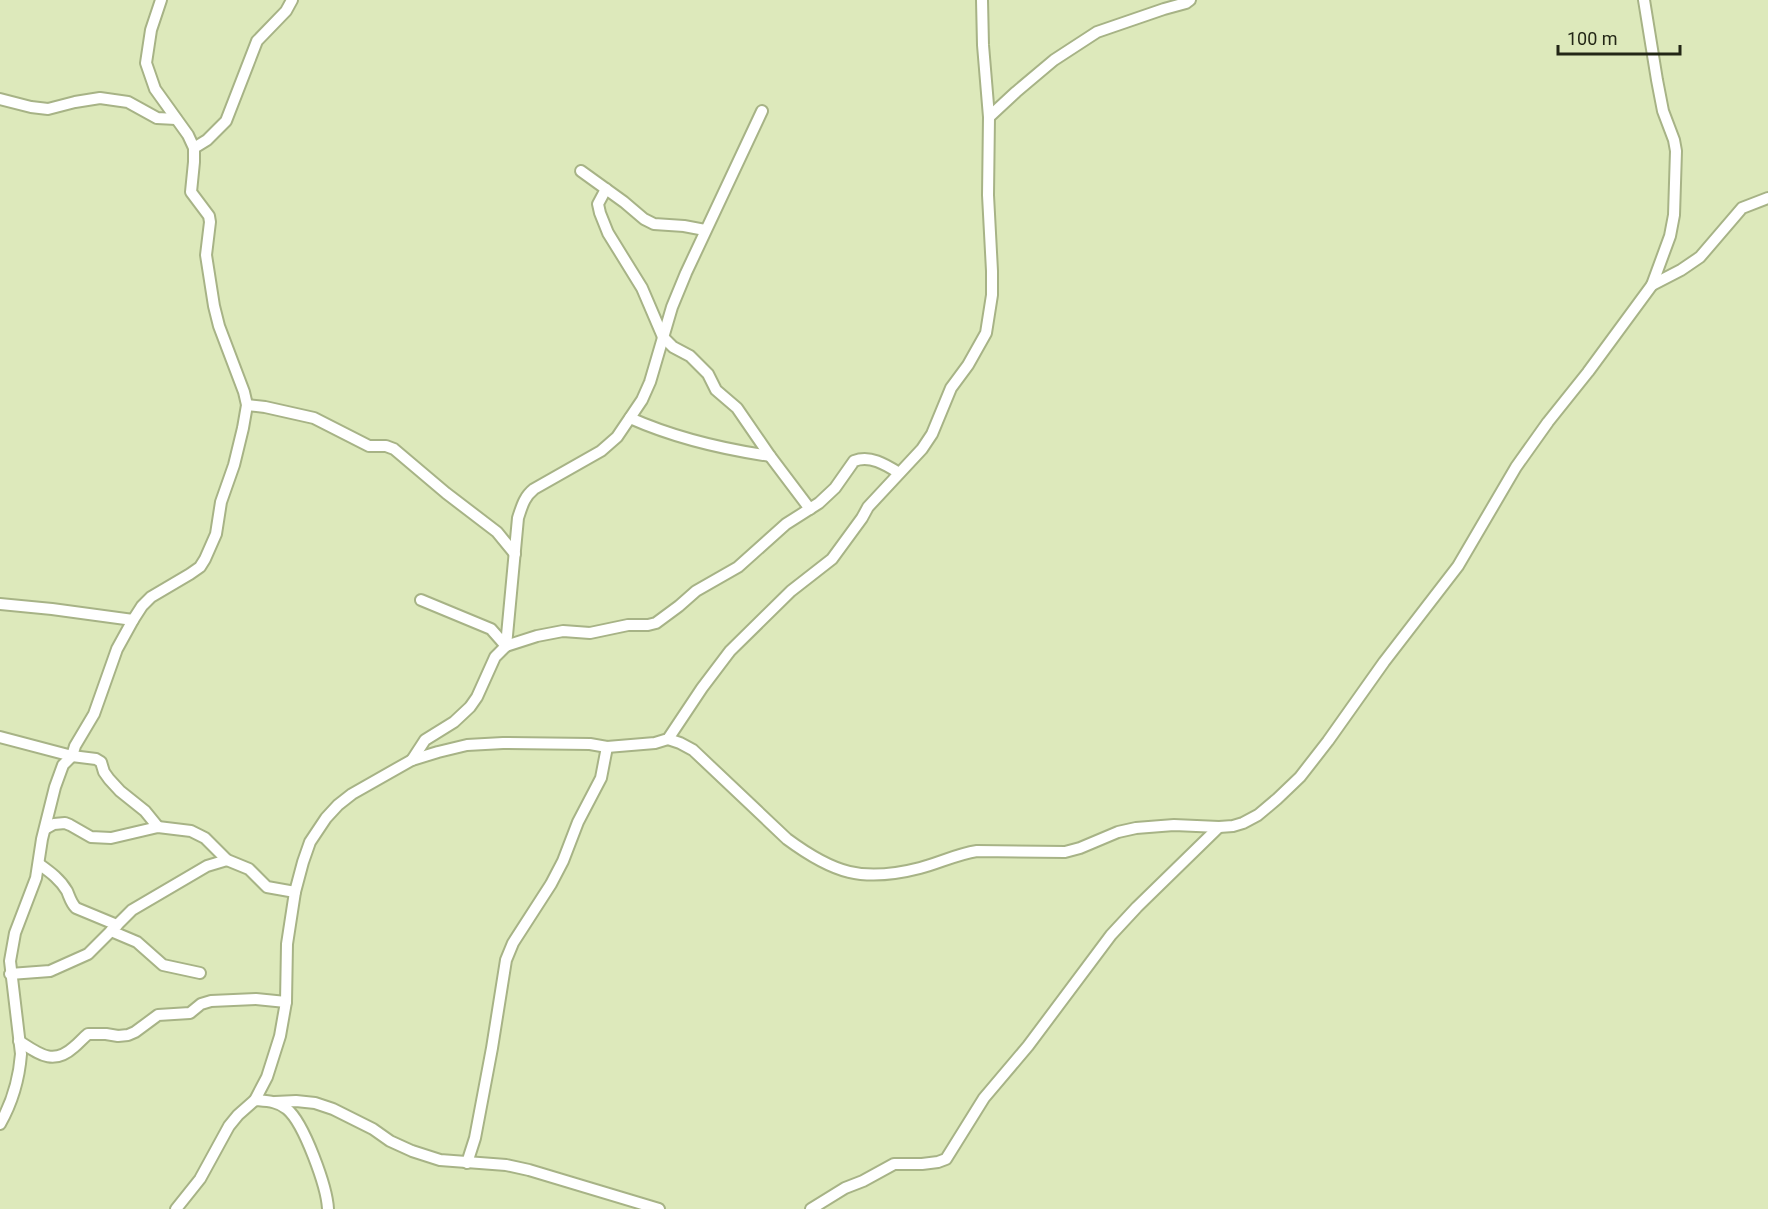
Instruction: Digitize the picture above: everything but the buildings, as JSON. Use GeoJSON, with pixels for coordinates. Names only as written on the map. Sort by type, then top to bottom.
{"type":"FeatureCollection","features":[{"type":"Feature","properties":{"kind":"street"},"geometry":{"type":"LineString","coordinates":[[0,1124],[13,1099],[18,1083],[21,1054],[10,961],[15,933],[36,878],[45,829],[59,776],[63,765],[72,756],[75,746],[94,714],[117,649],[142,606],[151,597],[200,567],[205,559],[216,534],[221,501],[234,465],[247,405],[216,315],[206,255],[209,216],[191,192],[194,148],[188,135],[155,89],[146,63],[151,30],[161,0]]}},
{"type":"Feature","properties":{"kind":"street"},"geometry":{"type":"LineString","coordinates":[[194,148],[207,140],[226,121],[258,41],[286,12],[292,0]]}},
{"type":"Feature","properties":{"kind":"street"},"geometry":{"type":"LineString","coordinates":[[668,739],[730,651],[791,591],[832,559],[868,507],[921,449],[932,434],[951,388],[968,365],[986,333],[992,296],[988,195],[989,117],[982,0]]}},
{"type":"Feature","properties":{"kind":"street"},"geometry":{"type":"LineString","coordinates":[[989,117],[1054,60],[1097,32],[1190,0]]}},
{"type":"Feature","properties":{"kind":"street"},"geometry":{"type":"LineString","coordinates":[[176,1209],[200,1179],[229,1126],[255,1100],[267,1077],[280,1036],[286,1002],[286,958],[295,892],[310,842],[338,805],[352,794],[412,760],[467,745],[590,744],[607,747],[655,743],[668,739],[693,750],[787,839],[818,860],[844,872],[863,875],[892,874],[977,851],[1065,852],[1118,832],[1136,828],[1174,825],[1219,827],[1243,823],[1277,800],[1300,777],[1328,741],[1384,662],[1458,566],[1516,467],[1652,285],[1670,236],[1674,214],[1676,151],[1663,111],[1644,0]]}},
{"type":"Feature","properties":{"kind":"street"},"geometry":{"type":"LineString","coordinates":[[0,99],[48,109],[100,98],[128,102],[157,118],[176,119]]}},
{"type":"Feature","properties":{"kind":"street"},"geometry":{"type":"LineString","coordinates":[[506,646],[518,518],[526,495],[543,483],[602,451],[617,436],[642,400],[650,382],[672,307],[705,230],[762,111]]}},
{"type":"Feature","properties":{"kind":"street"},"geometry":{"type":"LineString","coordinates":[[581,171],[644,219],[654,224],[705,230]]}},
{"type":"Feature","properties":{"kind":"street"},"geometry":{"type":"LineString","coordinates":[[606,189],[598,204],[600,213],[608,233],[642,288],[663,337],[673,347],[690,356],[704,370],[716,390],[737,408],[810,509]]}},
{"type":"Feature","properties":{"kind":"street"},"geometry":{"type":"LineString","coordinates":[[1652,285],[1700,257],[1742,208],[1768,198]]}},
{"type":"Feature","properties":{"kind":"street"},"geometry":{"type":"LineString","coordinates":[[247,405],[314,418],[369,446],[386,446],[394,449],[496,532],[515,554]]}},
{"type":"Feature","properties":{"kind":"street"},"geometry":{"type":"LineString","coordinates":[[630,418],[686,439],[770,456]]}},
{"type":"Feature","properties":{"kind":"street"},"geometry":{"type":"LineString","coordinates":[[412,760],[425,740],[454,722],[470,707],[495,657],[506,646],[563,631],[590,633],[628,625],[656,623],[696,591],[738,567],[775,532],[829,495],[854,460],[872,460],[889,466],[899,473]]}},
{"type":"Feature","properties":{"kind":"street"},"geometry":{"type":"LineString","coordinates":[[421,600],[491,629],[506,646]]}},
{"type":"Feature","properties":{"kind":"street"},"geometry":{"type":"LineString","coordinates":[[0,604],[133,620]]}},
{"type":"Feature","properties":{"kind":"street"},"geometry":{"type":"LineString","coordinates":[[0,737],[72,756],[96,759],[101,762],[104,772],[120,791],[145,811],[158,827]]}},
{"type":"Feature","properties":{"kind":"street"},"geometry":{"type":"LineString","coordinates":[[467,1163],[475,1137],[490,1059],[506,960],[513,943],[563,861],[578,822],[601,778],[607,747]]}},
{"type":"Feature","properties":{"kind":"street"},"geometry":{"type":"LineString","coordinates":[[45,829],[54,824],[64,823],[91,837],[111,838],[158,827],[198,833],[227,860],[249,869],[267,887],[295,892]]}},
{"type":"Feature","properties":{"kind":"street"},"geometry":{"type":"LineString","coordinates":[[811,1209],[845,1188],[894,1164],[921,1164],[946,1160],[984,1098],[1033,1039],[1112,935],[1137,907],[1219,827]]}},
{"type":"Feature","properties":{"kind":"street"},"geometry":{"type":"LineString","coordinates":[[10,974],[59,968],[88,954],[132,910],[207,866],[227,860]]}},
{"type":"Feature","properties":{"kind":"street"},"geometry":{"type":"LineString","coordinates":[[39,864],[60,881],[76,908],[137,942],[163,965],[200,973]]}},
{"type":"Feature","properties":{"kind":"street"},"geometry":{"type":"LineString","coordinates":[[19,1041],[46,1057],[55,1058],[69,1051],[88,1034],[128,1035],[158,1015],[190,1013],[201,1004],[211,1001],[256,999],[286,1002]]}},
{"type":"Feature","properties":{"kind":"street"},"geometry":{"type":"LineString","coordinates":[[255,1100],[315,1103],[363,1124],[390,1141],[440,1160],[506,1165],[530,1170],[659,1209]]}},
{"type":"Feature","properties":{"kind":"street"},"geometry":{"type":"LineString","coordinates":[[275,1102],[288,1109],[293,1115],[310,1146],[328,1209]]}}]}
